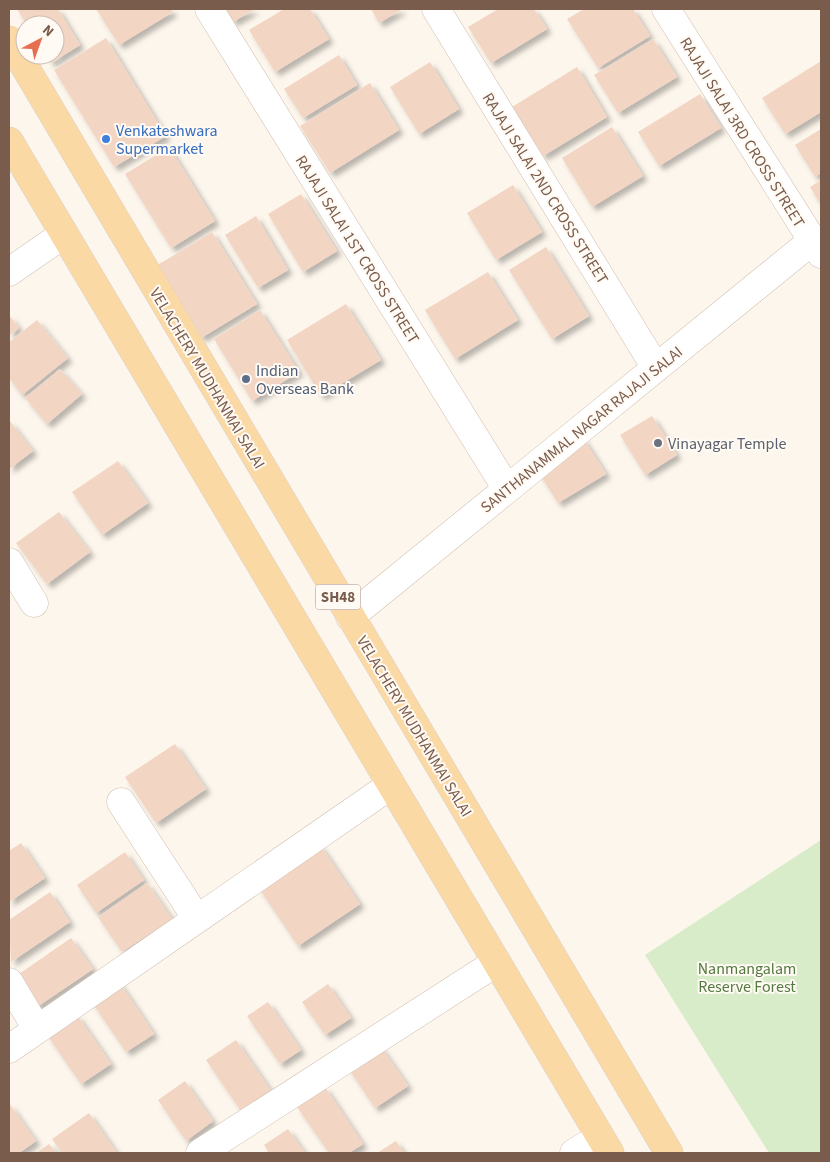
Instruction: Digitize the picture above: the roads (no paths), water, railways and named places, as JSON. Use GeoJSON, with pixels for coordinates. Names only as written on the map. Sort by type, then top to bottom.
{"type":"FeatureCollection","features":[{"type":"Feature","properties":{"kind":"main road","name":"VELACHERY MUDHANMAI SALAI"},"geometry":{"type":"LineString","coordinates":[[9,40],[669,1153]]}},
{"type":"Feature","properties":{"kind":"main road"},"geometry":{"type":"LineString","coordinates":[[9,141],[605,1145]]}},
{"type":"Feature","properties":{"kind":"street","name":"RAJAJI SALAI 1ST CROSS STREET"},"geometry":{"type":"LineString","coordinates":[[209,9],[507,489]]}},
{"type":"Feature","properties":{"kind":"street","name":"RAJAJI SALAI 2ND CROSS STREET"},"geometry":{"type":"LineString","coordinates":[[436,9],[656,368]]}},
{"type":"Feature","properties":{"kind":"street","name":"RAJAJI SALAI 3RD CROSS STREET"},"geometry":{"type":"LineString","coordinates":[[666,9],[817,248]]}},
{"type":"Feature","properties":{"kind":"street"},"geometry":{"type":"LineString","coordinates":[[9,272],[64,234]]}},
{"type":"Feature","properties":{"kind":"street","name":"SANTHANAMMAL NAGAR RAJAJI SALAI"},"geometry":{"type":"LineString","coordinates":[[350,617],[656,368],[817,248]]}},
{"type":"Feature","properties":{"kind":"street"},"geometry":{"type":"LineString","coordinates":[[9,562],[34,603]]}},
{"type":"Feature","properties":{"kind":"street"},"geometry":{"type":"LineString","coordinates":[[9,1049],[391,785]]}},
{"type":"Feature","properties":{"kind":"street"},"geometry":{"type":"LineString","coordinates":[[121,802],[197,919]]}},
{"type":"Feature","properties":{"kind":"street"},"geometry":{"type":"LineString","coordinates":[[200,1153],[496,962]]}},
{"type":"Feature","properties":{"kind":"street"},"geometry":{"type":"LineString","coordinates":[[9,982],[37,1029]]}},
{"type":"Feature","properties":{"kind":"street"},"geometry":{"type":"LineString","coordinates":[[574,1153],[605,1145]]}},
{"type":"Feature","properties":{"kind":"place","name":"Venkateshwara Supermarket"},"geometry":{"type":"Point","coordinates":[106,139]}},
{"type":"Feature","properties":{"kind":"place","name":"Indian Overseas Bank"},"geometry":{"type":"Point","coordinates":[246,379]}},
{"type":"Feature","properties":{"kind":"place","name":"Vinayagar Temple"},"geometry":{"type":"Point","coordinates":[658,443]}},
{"type":"Feature","properties":{"kind":"park label","name":"Nanmangalam Reserve Forest"},"geometry":{"type":"Point","coordinates":[747,977]}}]}
